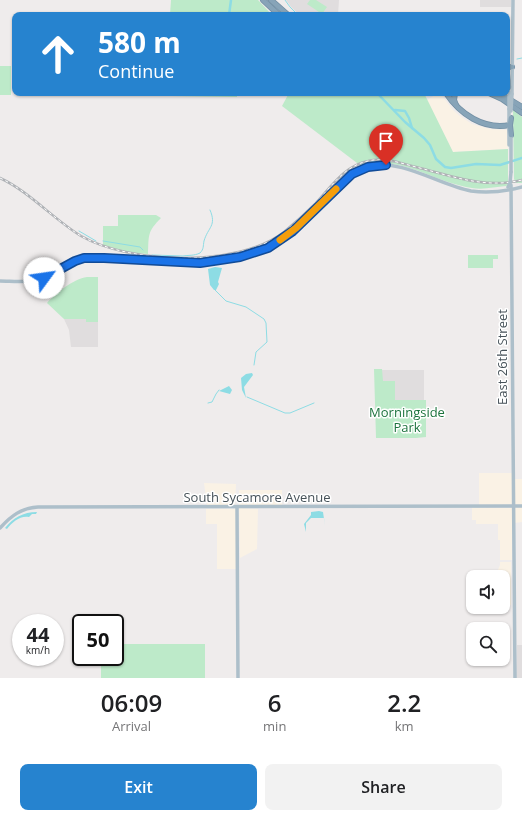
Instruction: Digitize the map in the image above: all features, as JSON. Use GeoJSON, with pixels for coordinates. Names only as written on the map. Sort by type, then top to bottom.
{"type":"FeatureCollection","features":[{"type":"Feature","properties":{"kind":"highway"},"geometry":{"type":"LineString","coordinates":[[264,0],[276,12]]}},
{"type":"Feature","properties":{"kind":"highway"},"geometry":{"type":"LineString","coordinates":[[271,0],[285,12]]}},
{"type":"Feature","properties":{"kind":"highway"},"geometry":{"type":"LineString","coordinates":[[275,0],[286,12]]}},
{"type":"Feature","properties":{"kind":"highway"},"geometry":{"type":"LineString","coordinates":[[448,96],[456,107],[470,118],[486,124],[508,126]]}},
{"type":"Feature","properties":{"kind":"highway"},"geometry":{"type":"LineString","coordinates":[[455,96],[454,100],[456,104],[469,116],[485,122],[508,126]]}},
{"type":"Feature","properties":{"kind":"highway"},"geometry":{"type":"LineString","coordinates":[[495,96],[522,113]]}},
{"type":"Feature","properties":{"kind":"highway"},"geometry":{"type":"LineString","coordinates":[[510,96],[522,107]]}},
{"type":"Feature","properties":{"kind":"highway"},"geometry":{"type":"LineString","coordinates":[[511,135],[508,126],[512,118]]}},
{"type":"Feature","properties":{"kind":"main road","name":"East 26th Street"},"geometry":{"type":"LineString","coordinates":[[510,67],[512,42],[512,0]]}},
{"type":"Feature","properties":{"kind":"main road","name":"East 26th Street"},"geometry":{"type":"LineString","coordinates":[[508,96],[512,118],[511,172],[509,188],[514,678]]}},
{"type":"Feature","properties":{"kind":"main road","name":"East 26th Street"},"geometry":{"type":"LineString","coordinates":[[510,110],[508,126],[511,154]]}},
{"type":"Feature","properties":{"kind":"main road"},"geometry":{"type":"LineString","coordinates":[[0,280],[41,280],[72,262],[82,258],[203,263],[249,255],[268,248],[285,237],[354,172],[380,165],[417,172],[448,184],[470,190],[522,187]]}},
{"type":"Feature","properties":{"kind":"main road","name":"South Sycamore Avenue"},"geometry":{"type":"LineString","coordinates":[[0,528],[9,518],[17,513],[25,509],[35,507],[522,506]]}},
{"type":"Feature","properties":{"kind":"main road"},"geometry":{"type":"LineString","coordinates":[[238,507],[238,678]]}},
{"type":"Feature","properties":{"kind":"shaded area"},"geometry":{"type":"Polygon","coordinates":[[[286,0],[339,0],[338,12],[297,12],[286,0]]]}},
{"type":"Feature","properties":{"kind":"shaded area"},"geometry":{"type":"Polygon","coordinates":[[[480,0],[511,0],[511,7],[480,7],[480,0]]]}},
{"type":"Feature","properties":{"kind":"shaded area"},"geometry":{"type":"Polygon","coordinates":[[[433,96],[442,96],[453,110],[472,124],[490,129],[507,130],[508,149],[453,152],[427,100],[433,96]]]}},
{"type":"Feature","properties":{"kind":"shaded area"},"geometry":{"type":"Polygon","coordinates":[[[64,319],[86,319],[86,322],[98,322],[98,347],[71,347],[69,330],[64,319]]]}},
{"type":"Feature","properties":{"kind":"shaded area"},"geometry":{"type":"Polygon","coordinates":[[[382,370],[424,370],[424,400],[395,400],[382,381],[382,370]]]}},
{"type":"Feature","properties":{"kind":"shaded area"},"geometry":{"type":"Polygon","coordinates":[[[479,473],[512,473],[512,505],[479,505],[479,473]]]}},
{"type":"Feature","properties":{"kind":"shaded area"},"geometry":{"type":"Polygon","coordinates":[[[514,479],[522,479],[522,506],[514,506],[514,479]]]}},
{"type":"Feature","properties":{"kind":"shaded area"},"geometry":{"type":"Polygon","coordinates":[[[204,483],[236,484],[235,506],[207,505],[204,483]]]}},
{"type":"Feature","properties":{"kind":"shaded area"},"geometry":{"type":"Polygon","coordinates":[[[239,490],[282,490],[282,505],[239,506],[239,490]]]}},
{"type":"Feature","properties":{"kind":"shaded area"},"geometry":{"type":"Polygon","coordinates":[[[515,507],[522,507],[522,522],[515,523],[515,507]]]}},
{"type":"Feature","properties":{"kind":"shaded area"},"geometry":{"type":"Polygon","coordinates":[[[239,508],[258,509],[257,549],[240,558],[239,508]]]}},
{"type":"Feature","properties":{"kind":"shaded area"},"geometry":{"type":"Polygon","coordinates":[[[472,508],[512,508],[512,560],[500,560],[498,524],[476,524],[476,520],[472,520],[472,508]]]}},
{"type":"Feature","properties":{"kind":"shaded area"},"geometry":{"type":"Polygon","coordinates":[[[206,509],[236,509],[236,569],[217,569],[217,524],[206,524],[206,509]]]}},
{"type":"Feature","properties":{"kind":"shaded area"},"geometry":{"type":"Polygon","coordinates":[[[500,562],[511,562],[511,605],[510,570],[498,570],[500,562]]]}},
{"type":"Feature","properties":{"kind":"shaded area"},"geometry":{"type":"Polygon","coordinates":[[[517,645],[522,645],[522,678],[516,678],[517,645]]]}},
{"type":"Feature","properties":{"kind":"green space"},"geometry":{"type":"Polygon","coordinates":[[[171,0],[258,0],[269,12],[170,12],[171,0]]]}},
{"type":"Feature","properties":{"kind":"green space"},"geometry":{"type":"Polygon","coordinates":[[[310,0],[316,0],[327,7],[323,12],[319,12],[307,4],[310,0]]]}},
{"type":"Feature","properties":{"kind":"green space"},"geometry":{"type":"Polygon","coordinates":[[[0,66],[11,66],[11,95],[0,95],[0,66]]]}},
{"type":"Feature","properties":{"kind":"green space"},"geometry":{"type":"Polygon","coordinates":[[[171,96],[237,96],[237,97],[171,96]]]}},
{"type":"Feature","properties":{"kind":"green space"},"geometry":{"type":"Polygon","coordinates":[[[287,96],[425,96],[453,152],[508,149],[508,185],[476,189],[444,181],[404,166],[376,163],[361,166],[282,106],[287,96]]]}},
{"type":"Feature","properties":{"kind":"green space"},"geometry":{"type":"Polygon","coordinates":[[[513,110],[522,117],[522,183],[516,183],[514,179],[513,110]]]}},
{"type":"Feature","properties":{"kind":"green space"},"geometry":{"type":"Polygon","coordinates":[[[118,215],[156,215],[161,218],[151,231],[148,242],[148,254],[127,252],[103,245],[103,226],[118,226],[118,215]]]}},
{"type":"Feature","properties":{"kind":"green space"},"geometry":{"type":"Polygon","coordinates":[[[468,255],[498,255],[498,259],[493,259],[493,268],[468,268],[468,255]]]}},
{"type":"Feature","properties":{"kind":"green space"},"geometry":{"type":"Polygon","coordinates":[[[87,277],[98,277],[98,322],[86,322],[86,319],[64,319],[47,303],[65,287],[76,280],[87,277]]]}},
{"type":"Feature","properties":{"kind":"green space","name":"Morningside Park"},"geometry":{"type":"Polygon","coordinates":[[[374,369],[382,369],[383,381],[395,381],[395,400],[426,400],[426,437],[376,438],[374,369]]]}},
{"type":"Feature","properties":{"kind":"green space"},"geometry":{"type":"Polygon","coordinates":[[[124,644],[205,644],[205,678],[101,678],[101,666],[124,666],[124,644]]]}},
{"type":"Feature","properties":{"kind":"water"},"geometry":{"type":"Polygon","coordinates":[[[215,267],[222,268],[218,282],[219,284],[216,290],[214,290],[210,285],[208,269],[215,267]]]}},
{"type":"Feature","properties":{"kind":"water"},"geometry":{"type":"Polygon","coordinates":[[[252,373],[253,375],[244,387],[246,398],[242,390],[241,378],[246,374],[252,373]]]}},
{"type":"Feature","properties":{"kind":"water"},"geometry":{"type":"Polygon","coordinates":[[[229,386],[232,390],[230,394],[219,391],[229,386]]]}},
{"type":"Feature","properties":{"kind":"water"},"geometry":{"type":"Polygon","coordinates":[[[37,512],[29,517],[20,518],[11,524],[7,529],[5,528],[11,521],[19,516],[37,512]]]}},
{"type":"Feature","properties":{"kind":"water"},"geometry":{"type":"Polygon","coordinates":[[[311,512],[323,512],[324,518],[311,518],[306,523],[306,532],[304,524],[311,515],[311,512]]]}},
{"type":"Feature","properties":{"kind":"waterway"},"geometry":{"type":"LineString","coordinates":[[229,12],[231,0]]}},
{"type":"Feature","properties":{"kind":"waterway"},"geometry":{"type":"LineString","coordinates":[[285,0],[295,12]]}},
{"type":"Feature","properties":{"kind":"waterway"},"geometry":{"type":"LineString","coordinates":[[517,59],[522,58]]}},
{"type":"Feature","properties":{"kind":"waterway"},"geometry":{"type":"LineString","coordinates":[[380,96],[405,122],[424,138],[430,145],[436,159],[445,167],[451,168],[476,164],[500,165],[522,158]]}},
{"type":"Feature","properties":{"kind":"waterway"},"geometry":{"type":"LineString","coordinates":[[395,110],[405,111],[412,128]]}},
{"type":"Feature","properties":{"kind":"waterway"},"geometry":{"type":"LineString","coordinates":[[152,255],[183,256],[200,253],[203,249],[204,241],[213,220],[210,210]]}},
{"type":"Feature","properties":{"kind":"waterway"},"geometry":{"type":"LineString","coordinates":[[79,231],[96,241]]}},
{"type":"Feature","properties":{"kind":"waterway"},"geometry":{"type":"LineString","coordinates":[[103,241],[140,247],[143,250]]}},
{"type":"Feature","properties":{"kind":"waterway"},"geometry":{"type":"LineString","coordinates":[[215,290],[226,301],[246,307],[264,319],[266,323],[267,342],[256,352],[254,365]]}},
{"type":"Feature","properties":{"kind":"waterway"},"geometry":{"type":"LineString","coordinates":[[208,403],[212,402],[219,390]]}},
{"type":"Feature","properties":{"kind":"waterway"},"geometry":{"type":"LineString","coordinates":[[247,397],[285,413],[290,413],[314,403]]}},
{"type":"Feature","properties":{"kind":"railway"},"geometry":{"type":"LineString","coordinates":[[0,178],[31,198],[81,236],[102,245],[127,252],[155,257],[184,258],[240,252],[264,244],[284,232],[296,222],[345,172],[352,167],[368,161],[392,161],[481,182],[494,183],[522,180]]}},
{"type":"Feature","properties":{"kind":"slow traffic"},"geometry":{"type":"LineString","coordinates":[[280,240],[296,228],[336,189]]}},
{"type":"Feature","properties":{"kind":"route"},"geometry":{"type":"LineString","coordinates":[[44,278],[82,258],[211,263],[249,255],[268,248],[287,236],[303,222],[345,179],[352,174],[368,167],[386,165]]}}]}
